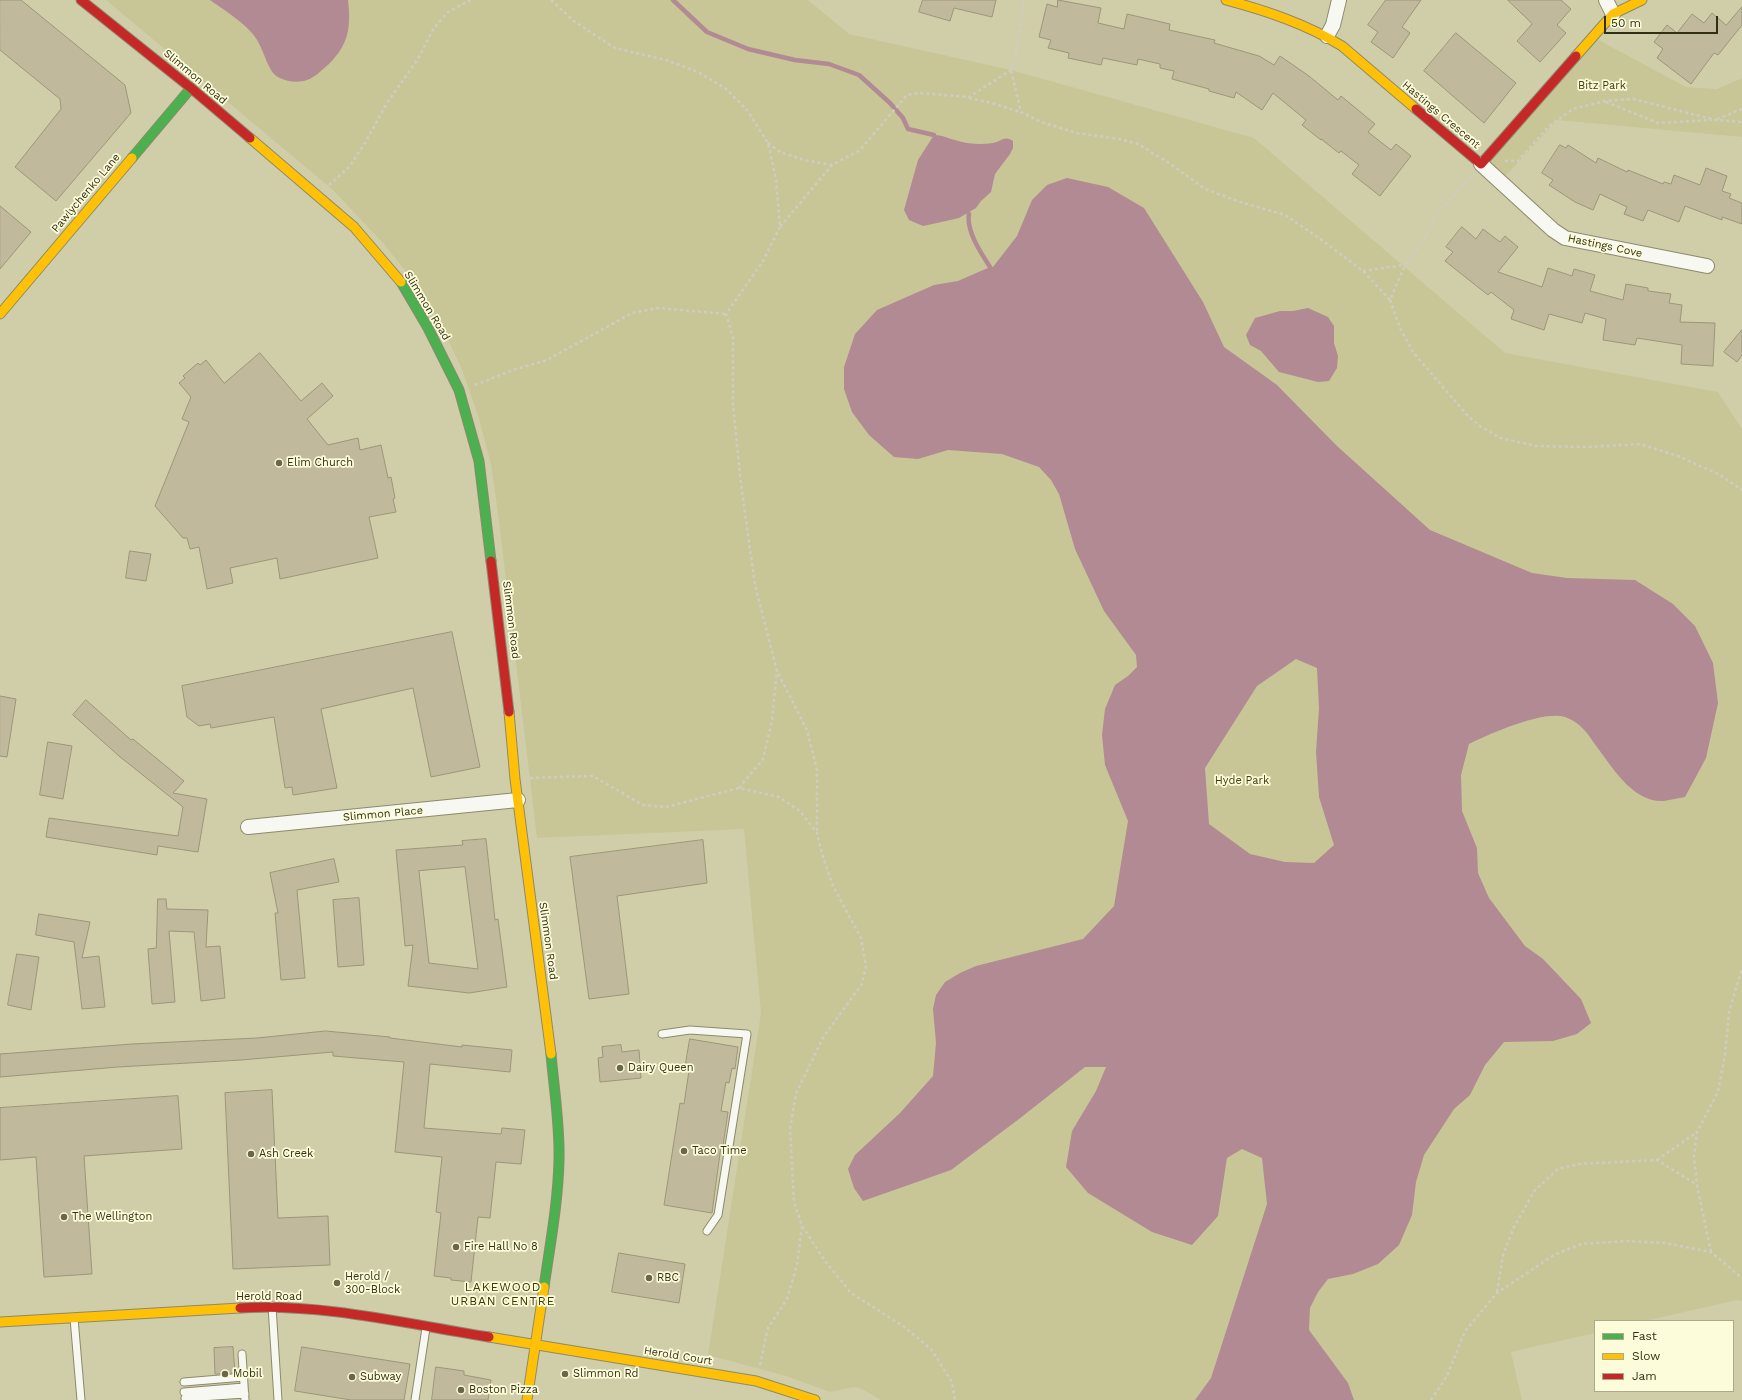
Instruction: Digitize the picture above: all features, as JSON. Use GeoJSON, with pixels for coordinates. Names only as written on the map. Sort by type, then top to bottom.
{"type":"FeatureCollection","features":[{"type":"Feature","properties":{"kind":"street","name":"Slimmon Road"},"geometry":{"type":"LineString","coordinates":[[82,0],[191,88],[354,227],[402,283],[428,328],[459,390],[478,460],[507,688],[515,779],[548,1028],[558,1123],[556,1203],[527,1400]]}},
{"type":"Feature","properties":{"kind":"street","name":"Hastings Crescent"},"geometry":{"type":"LineString","coordinates":[[1226,0],[1263,9],[1327,36],[1342,46],[1481,164],[1613,14],[1634,1]]}},
{"type":"Feature","properties":{"kind":"street"},"geometry":{"type":"LineString","coordinates":[[1327,36],[1333,25],[1340,0]]}},
{"type":"Feature","properties":{"kind":"street"},"geometry":{"type":"LineString","coordinates":[[1606,0],[1613,14]]}},
{"type":"Feature","properties":{"kind":"street","name":"Pawlychenko Lane"},"geometry":{"type":"LineString","coordinates":[[0,314],[191,88]]}},
{"type":"Feature","properties":{"kind":"street","name":"Hastings Cove"},"geometry":{"type":"LineString","coordinates":[[1481,164],[1553,230],[1566,238],[1707,266]]}},
{"type":"Feature","properties":{"kind":"street","name":"Slimmon Place"},"geometry":{"type":"LineString","coordinates":[[248,827],[518,800]]}},
{"type":"Feature","properties":{"kind":"street","name":"Herold Road"},"geometry":{"type":"LineString","coordinates":[[0,1322],[272,1306],[323,1310],[536,1344]]}},
{"type":"Feature","properties":{"kind":"street","name":"Herold Court"},"geometry":{"type":"LineString","coordinates":[[536,1344],[756,1381],[815,1400]]}},
{"type":"Feature","properties":{"kind":"lane"},"geometry":{"type":"LineString","coordinates":[[662,1034],[690,1030],[747,1034],[718,1215],[707,1231]]}},
{"type":"Feature","properties":{"kind":"lane"},"geometry":{"type":"LineString","coordinates":[[272,1306],[278,1400]]}},
{"type":"Feature","properties":{"kind":"lane"},"geometry":{"type":"LineString","coordinates":[[74,1317],[81,1400]]}},
{"type":"Feature","properties":{"kind":"lane"},"geometry":{"type":"LineString","coordinates":[[415,1400],[427,1326]]}},
{"type":"Feature","properties":{"kind":"lane"},"geometry":{"type":"LineString","coordinates":[[184,1395],[245,1394],[242,1354]]}},
{"type":"Feature","properties":{"kind":"lane"},"geometry":{"type":"LineString","coordinates":[[184,1382],[244,1377]]}},
{"type":"Feature","properties":{"kind":"path"},"geometry":{"type":"LineString","coordinates":[[334,179],[349,167],[366,143],[387,103],[418,59],[434,28],[448,12],[472,0]]}},
{"type":"Feature","properties":{"kind":"path"},"geometry":{"type":"LineString","coordinates":[[551,0],[575,22],[615,48],[666,60],[698,72],[725,88],[747,110],[768,143],[776,180],[780,228]]}},
{"type":"Feature","properties":{"kind":"path"},"geometry":{"type":"LineString","coordinates":[[1021,112],[1011,70],[1017,48],[1024,0]]}},
{"type":"Feature","properties":{"kind":"path"},"geometry":{"type":"LineString","coordinates":[[969,97],[1011,70]]}},
{"type":"Feature","properties":{"kind":"path"},"geometry":{"type":"LineString","coordinates":[[726,314],[763,261],[780,228],[832,166],[860,150],[893,110],[907,96],[919,93],[969,97],[1021,112],[1041,122],[1077,133],[1119,139],[1138,144],[1169,163],[1205,189],[1240,202],[1285,215],[1363,271],[1390,300],[1400,328],[1413,352],[1466,414],[1480,426],[1500,438],[1536,446],[1588,447],[1640,444],[1678,456],[1713,471],[1742,490]]}},
{"type":"Feature","properties":{"kind":"path"},"geometry":{"type":"LineString","coordinates":[[1494,177],[1506,161],[1518,161],[1548,127],[1573,109],[1605,101],[1633,99],[1716,120],[1742,108]]}},
{"type":"Feature","properties":{"kind":"path"},"geometry":{"type":"LineString","coordinates":[[1605,101],[1658,123],[1716,120],[1742,122]]}},
{"type":"Feature","properties":{"kind":"path"},"geometry":{"type":"LineString","coordinates":[[768,143],[780,152],[804,160],[832,166]]}},
{"type":"Feature","properties":{"kind":"path"},"geometry":{"type":"LineString","coordinates":[[1390,300],[1404,265],[1423,241],[1436,216],[1471,176],[1475,180]]}},
{"type":"Feature","properties":{"kind":"path"},"geometry":{"type":"LineString","coordinates":[[1363,271],[1404,265]]}},
{"type":"Feature","properties":{"kind":"path"},"geometry":{"type":"LineString","coordinates":[[480,384],[513,370],[547,360],[632,313],[658,308],[726,314]]}},
{"type":"Feature","properties":{"kind":"path"},"geometry":{"type":"LineString","coordinates":[[726,314],[733,337],[733,405],[741,484],[755,585],[777,671],[807,730],[817,770],[817,833],[822,854],[833,886],[861,938],[866,966],[862,984],[824,1036],[796,1093],[790,1129],[794,1202],[802,1226],[825,1261],[851,1293],[903,1326],[931,1349],[952,1382],[955,1400]]}},
{"type":"Feature","properties":{"kind":"path"},"geometry":{"type":"LineString","coordinates":[[739,788],[763,759],[772,721],[777,671]]}},
{"type":"Feature","properties":{"kind":"path"},"geometry":{"type":"LineString","coordinates":[[515,779],[592,776],[643,805],[666,807],[739,788],[779,798],[800,811],[817,833]]}},
{"type":"Feature","properties":{"kind":"path"},"geometry":{"type":"LineString","coordinates":[[1711,1252],[1697,1184],[1694,1156],[1697,1132],[1718,1092],[1725,1055],[1729,1012],[1742,968]]}},
{"type":"Feature","properties":{"kind":"path"},"geometry":{"type":"LineString","coordinates":[[1497,1293],[1503,1255],[1514,1227],[1535,1190],[1558,1169],[1578,1164],[1657,1160],[1697,1132]]}},
{"type":"Feature","properties":{"kind":"path"},"geometry":{"type":"LineString","coordinates":[[1657,1160],[1697,1184]]}},
{"type":"Feature","properties":{"kind":"path"},"geometry":{"type":"LineString","coordinates":[[756,1381],[768,1328],[786,1299],[797,1265],[802,1226]]}},
{"type":"Feature","properties":{"kind":"path"},"geometry":{"type":"LineString","coordinates":[[1431,1400],[1447,1376],[1465,1332],[1497,1293],[1554,1255],[1581,1244],[1628,1241],[1665,1243],[1711,1252],[1742,1278]]}},
{"type":"Feature","properties":{"kind":"green space","name":"Hyde Park"},"geometry":{"type":"Polygon","coordinates":[[[106,0],[808,0],[849,34],[1011,70],[1254,138],[1505,353],[1718,392],[1742,429],[1742,1301],[1737,1300],[1649,1320],[1594,1320],[1594,1333],[1511,1352],[1522,1400],[881,1400],[862,1389],[854,1387],[830,1392],[786,1376],[708,1355],[761,1013],[744,829],[537,838],[498,513],[491,464],[478,415],[461,367],[437,317],[416,284],[383,243],[333,190],[106,0]]]}},
{"type":"Feature","properties":{"kind":"green space","name":"Bitz Park"},"geometry":{"type":"Polygon","coordinates":[[[1593,37],[1686,87],[1717,89],[1742,78],[1742,137],[1557,120],[1500,182],[1481,164],[1593,37]]]}},
{"type":"Feature","properties":{"kind":"shaded area"},"geometry":{"type":"Polygon","coordinates":[[[210,0],[348,0],[349,27],[345,42],[336,57],[329,64],[310,79],[298,82],[287,81],[278,77],[271,70],[257,40],[251,32],[237,19],[210,0]]]}},
{"type":"Feature","properties":{"kind":"shaded area"},"geometry":{"type":"Polygon","coordinates":[[[934,135],[974,144],[993,143],[1003,139],[1010,139],[1013,141],[1013,148],[995,174],[991,192],[976,208],[959,218],[923,226],[909,220],[904,210],[918,160],[934,135]]]}},
{"type":"Feature","properties":{"kind":"shaded area"},"geometry":{"type":"Polygon","coordinates":[[[1067,178],[1108,187],[1144,208],[1203,302],[1224,347],[1277,385],[1337,446],[1430,530],[1532,573],[1567,578],[1635,580],[1673,604],[1695,626],[1713,663],[1718,703],[1706,758],[1685,797],[1664,801],[1653,800],[1642,796],[1623,781],[1615,772],[1582,727],[1565,717],[1555,716],[1530,720],[1502,729],[1469,744],[1461,775],[1462,811],[1477,848],[1478,873],[1489,898],[1525,946],[1543,959],[1581,999],[1591,1023],[1577,1034],[1553,1041],[1504,1042],[1485,1065],[1470,1095],[1454,1109],[1424,1155],[1416,1182],[1412,1215],[1399,1245],[1378,1264],[1353,1274],[1328,1279],[1318,1292],[1310,1308],[1309,1330],[1348,1383],[1354,1400],[1195,1400],[1211,1378],[1267,1204],[1262,1158],[1242,1149],[1227,1158],[1218,1216],[1192,1245],[1152,1232],[1088,1193],[1066,1167],[1072,1131],[1096,1091],[1106,1067],[1085,1067],[951,1170],[863,1201],[854,1188],[848,1169],[855,1155],[900,1113],[933,1076],[936,1043],[933,1009],[936,995],[945,982],[976,966],[1083,939],[1114,906],[1128,821],[1105,765],[1102,735],[1105,709],[1115,685],[1128,676],[1137,667],[1136,655],[1104,611],[1075,549],[1059,494],[1051,480],[1039,467],[1002,454],[948,450],[918,459],[894,457],[869,435],[852,412],[844,389],[844,367],[855,334],[877,310],[934,285],[958,281],[993,267],[1017,236],[1032,200],[1047,185],[1067,178]],[[1296,659],[1257,686],[1205,768],[1209,824],[1250,854],[1285,862],[1314,863],[1334,845],[1319,797],[1316,752],[1319,708],[1317,668],[1296,659]]]}},
{"type":"Feature","properties":{"kind":"shaded area"},"geometry":{"type":"Polygon","coordinates":[[[1308,308],[1328,317],[1334,326],[1334,343],[1338,356],[1337,368],[1329,381],[1318,382],[1279,372],[1261,351],[1250,345],[1246,335],[1255,318],[1280,311],[1293,311],[1308,308]]]}},
{"type":"Feature","properties":{"kind":"building"},"geometry":{"type":"Polygon","coordinates":[[[0,0],[21,0],[125,85],[131,113],[56,201],[15,167],[61,109],[60,99],[0,50],[0,0]]]}},
{"type":"Feature","properties":{"kind":"building"},"geometry":{"type":"Polygon","coordinates":[[[923,0],[996,0],[992,17],[954,8],[950,21],[919,12],[923,0]]]}},
{"type":"Feature","properties":{"kind":"building"},"geometry":{"type":"Polygon","coordinates":[[[1058,0],[1101,8],[1098,23],[1124,29],[1127,14],[1170,24],[1169,30],[1215,40],[1214,43],[1259,56],[1274,65],[1280,56],[1309,76],[1338,100],[1341,96],[1375,124],[1368,132],[1391,150],[1396,144],[1411,156],[1380,196],[1352,174],[1359,165],[1341,151],[1339,153],[1302,125],[1306,120],[1273,93],[1262,110],[1236,92],[1234,98],[1209,91],[1209,89],[1172,79],[1174,71],[1160,68],[1160,64],[1138,59],[1137,65],[1103,58],[1101,65],[1068,58],[1069,53],[1048,48],[1051,40],[1039,37],[1047,4],[1057,7],[1058,0]]]}},
{"type":"Feature","properties":{"kind":"building"},"geometry":{"type":"Polygon","coordinates":[[[1386,0],[1421,0],[1402,27],[1410,33],[1393,58],[1371,42],[1378,32],[1368,25],[1386,0]]]}},
{"type":"Feature","properties":{"kind":"building"},"geometry":{"type":"Polygon","coordinates":[[[1508,0],[1561,0],[1571,9],[1557,25],[1566,33],[1540,62],[1517,41],[1532,24],[1508,0]]]}},
{"type":"Feature","properties":{"kind":"building"},"geometry":{"type":"Polygon","coordinates":[[[1742,7],[1742,25],[1718,55],[1714,53],[1691,84],[1657,58],[1663,49],[1654,42],[1667,25],[1677,33],[1692,14],[1704,23],[1712,13],[1726,25],[1742,7]]]}},
{"type":"Feature","properties":{"kind":"building"},"geometry":{"type":"Polygon","coordinates":[[[1456,33],[1516,83],[1484,123],[1424,71],[1456,33]]]}},
{"type":"Feature","properties":{"kind":"building"},"geometry":{"type":"Polygon","coordinates":[[[1560,145],[1566,148],[1568,145],[1596,163],[1598,158],[1627,172],[1628,170],[1663,184],[1664,182],[1671,184],[1674,175],[1700,185],[1706,168],[1727,176],[1722,191],[1731,194],[1729,198],[1742,203],[1742,224],[1722,217],[1722,220],[1685,206],[1679,222],[1648,210],[1643,221],[1624,214],[1627,207],[1600,194],[1593,210],[1575,202],[1549,185],[1553,180],[1542,173],[1560,145]]]}},
{"type":"Feature","properties":{"kind":"building"},"geometry":{"type":"Polygon","coordinates":[[[0,206],[31,232],[0,269],[0,206]]]}},
{"type":"Feature","properties":{"kind":"building"},"geometry":{"type":"Polygon","coordinates":[[[1462,227],[1476,239],[1483,229],[1500,242],[1505,236],[1518,247],[1498,272],[1542,287],[1548,268],[1572,276],[1574,269],[1595,275],[1590,291],[1623,300],[1626,284],[1648,288],[1648,291],[1671,294],[1669,303],[1682,305],[1680,322],[1715,323],[1713,366],[1681,364],[1682,345],[1637,338],[1635,345],[1603,340],[1606,319],[1585,313],[1582,323],[1549,314],[1544,330],[1511,319],[1514,310],[1491,292],[1488,295],[1445,261],[1453,252],[1446,247],[1462,227]]]}},
{"type":"Feature","properties":{"kind":"building"},"geometry":{"type":"Polygon","coordinates":[[[1742,330],[1742,355],[1737,362],[1724,352],[1742,330]]]}},
{"type":"Feature","properties":{"kind":"building","name":"Elim Church"},"geometry":{"type":"Polygon","coordinates":[[[260,353],[301,401],[322,383],[333,396],[307,419],[328,445],[358,438],[360,450],[381,445],[388,478],[391,477],[396,512],[369,517],[378,558],[280,579],[277,558],[230,568],[233,583],[207,589],[199,547],[190,549],[187,538],[183,538],[155,506],[189,422],[182,419],[191,397],[179,383],[185,378],[183,376],[198,363],[200,365],[206,360],[224,383],[260,353]]]}},
{"type":"Feature","properties":{"kind":"building"},"geometry":{"type":"Polygon","coordinates":[[[130,551],[151,554],[146,581],[126,578],[130,551]]]}},
{"type":"Feature","properties":{"kind":"building"},"geometry":{"type":"Polygon","coordinates":[[[452,632],[480,767],[431,777],[413,688],[321,709],[337,788],[293,795],[292,787],[285,788],[274,717],[211,728],[210,724],[199,726],[187,717],[182,686],[452,632]]]}},
{"type":"Feature","properties":{"kind":"building"},"geometry":{"type":"Polygon","coordinates":[[[0,696],[16,699],[7,757],[0,756],[0,696]]]}},
{"type":"Feature","properties":{"kind":"building"},"geometry":{"type":"Polygon","coordinates":[[[86,700],[131,740],[133,739],[184,781],[173,793],[207,799],[198,852],[158,846],[157,855],[46,837],[49,818],[178,836],[183,807],[119,756],[73,715],[86,700]]]}},
{"type":"Feature","properties":{"kind":"building"},"geometry":{"type":"Polygon","coordinates":[[[48,742],[72,746],[63,799],[40,795],[48,742]]]}},
{"type":"Feature","properties":{"kind":"building"},"geometry":{"type":"Polygon","coordinates":[[[486,839],[495,920],[498,919],[507,987],[469,993],[408,986],[413,945],[405,946],[396,850],[463,845],[462,841],[486,839]],[[465,867],[419,871],[429,963],[478,969],[465,867]]]}},
{"type":"Feature","properties":{"kind":"building"},"geometry":{"type":"Polygon","coordinates":[[[703,840],[707,883],[617,896],[629,994],[589,999],[570,857],[703,840]]]}},
{"type":"Feature","properties":{"kind":"building"},"geometry":{"type":"Polygon","coordinates":[[[334,859],[339,882],[297,890],[305,978],[281,980],[275,913],[278,913],[270,873],[334,859]]]}},
{"type":"Feature","properties":{"kind":"building"},"geometry":{"type":"Polygon","coordinates":[[[359,898],[364,965],[338,967],[333,900],[359,898]]]}},
{"type":"Feature","properties":{"kind":"building"},"geometry":{"type":"Polygon","coordinates":[[[158,899],[166,899],[167,909],[208,910],[206,947],[220,946],[225,998],[201,1001],[194,932],[169,931],[175,1002],[152,1004],[148,949],[156,948],[158,899]]]}},
{"type":"Feature","properties":{"kind":"building"},"geometry":{"type":"Polygon","coordinates":[[[39,914],[90,922],[82,958],[99,956],[105,1007],[82,1009],[74,942],[36,935],[39,914]]]}},
{"type":"Feature","properties":{"kind":"building"},"geometry":{"type":"Polygon","coordinates":[[[17,954],[39,957],[31,1010],[8,1005],[17,954]]]}},
{"type":"Feature","properties":{"kind":"building"},"geometry":{"type":"Polygon","coordinates":[[[326,1031],[390,1037],[462,1047],[462,1045],[512,1050],[510,1072],[430,1064],[424,1128],[501,1134],[502,1128],[525,1130],[521,1164],[496,1162],[490,1218],[478,1217],[471,1282],[451,1280],[451,1278],[434,1276],[441,1213],[436,1212],[442,1157],[395,1152],[404,1062],[333,1056],[333,1052],[0,1077],[0,1054],[132,1044],[257,1038],[326,1031]]]}},
{"type":"Feature","properties":{"kind":"building"},"geometry":{"type":"Polygon","coordinates":[[[690,1039],[738,1047],[735,1069],[732,1068],[729,1083],[726,1082],[721,1111],[728,1112],[723,1146],[721,1146],[712,1213],[664,1205],[680,1103],[684,1104],[690,1064],[686,1063],[690,1039]]]}},
{"type":"Feature","properties":{"kind":"building","name":"Dairy Queen"},"geometry":{"type":"Polygon","coordinates":[[[621,1045],[622,1052],[639,1050],[641,1078],[600,1082],[598,1058],[603,1057],[602,1047],[621,1045]]]}},
{"type":"Feature","properties":{"kind":"building","name":"Ash Creek"},"geometry":{"type":"Polygon","coordinates":[[[272,1090],[278,1218],[328,1216],[330,1265],[233,1269],[225,1093],[272,1090]]]}},
{"type":"Feature","properties":{"kind":"building","name":"The Wellington"},"geometry":{"type":"Polygon","coordinates":[[[178,1096],[182,1149],[84,1156],[92,1274],[44,1277],[36,1157],[0,1160],[0,1108],[178,1096]]]}},
{"type":"Feature","properties":{"kind":"building","name":"RBC"},"geometry":{"type":"Polygon","coordinates":[[[619,1253],[685,1264],[679,1303],[612,1292],[619,1253]]]}},
{"type":"Feature","properties":{"kind":"building"},"geometry":{"type":"Polygon","coordinates":[[[233,1347],[235,1373],[215,1374],[214,1348],[233,1347]]]}},
{"type":"Feature","properties":{"kind":"building","name":"Subway"},"geometry":{"type":"Polygon","coordinates":[[[302,1347],[410,1364],[404,1400],[351,1400],[295,1391],[302,1347]]]}},
{"type":"Feature","properties":{"kind":"building","name":"Boston Pizza"},"geometry":{"type":"Polygon","coordinates":[[[436,1367],[464,1371],[464,1375],[491,1380],[488,1400],[432,1400],[436,1367]]]}},
{"type":"Feature","properties":{"kind":"waterway"},"geometry":{"type":"LineString","coordinates":[[673,0],[707,32],[748,49],[795,60],[829,64],[859,75],[890,103],[903,118],[908,129],[934,135]]}},
{"type":"Feature","properties":{"kind":"waterway"},"geometry":{"type":"LineString","coordinates":[[969,214],[972,235],[990,267]]}},
{"type":"Feature","properties":{"kind":"traffic: fast"},"geometry":{"type":"LineString","coordinates":[[132,158],[191,88]]}},
{"type":"Feature","properties":{"kind":"traffic: fast"},"geometry":{"type":"LineString","coordinates":[[401,282],[428,328],[459,390],[479,461],[491,561]]}},
{"type":"Feature","properties":{"kind":"traffic: fast"},"geometry":{"type":"LineString","coordinates":[[544,1287],[555,1208],[559,1160],[558,1120],[551,1054]]}},
{"type":"Feature","properties":{"kind":"traffic: slow"},"geometry":{"type":"LineString","coordinates":[[1226,0],[1286,19],[1314,31],[1342,46],[1416,109]]}},
{"type":"Feature","properties":{"kind":"traffic: slow"},"geometry":{"type":"LineString","coordinates":[[1576,56],[1613,14],[1642,0]]}},
{"type":"Feature","properties":{"kind":"traffic: slow"},"geometry":{"type":"LineString","coordinates":[[250,138],[354,227],[401,282]]}},
{"type":"Feature","properties":{"kind":"traffic: slow"},"geometry":{"type":"LineString","coordinates":[[0,314],[132,158]]}},
{"type":"Feature","properties":{"kind":"traffic: slow"},"geometry":{"type":"LineString","coordinates":[[509,712],[515,779],[551,1054]]}},
{"type":"Feature","properties":{"kind":"traffic: slow"},"geometry":{"type":"LineString","coordinates":[[527,1400],[544,1287]]}},
{"type":"Feature","properties":{"kind":"traffic: slow"},"geometry":{"type":"LineString","coordinates":[[0,1322],[240,1308]]}},
{"type":"Feature","properties":{"kind":"traffic: slow"},"geometry":{"type":"LineString","coordinates":[[489,1337],[756,1381],[815,1400]]}},
{"type":"Feature","properties":{"kind":"traffic: jam"},"geometry":{"type":"LineString","coordinates":[[81,0],[191,88],[250,138]]}},
{"type":"Feature","properties":{"kind":"traffic: jam"},"geometry":{"type":"LineString","coordinates":[[1416,109],[1481,164],[1576,56]]}},
{"type":"Feature","properties":{"kind":"traffic: jam"},"geometry":{"type":"LineString","coordinates":[[491,561],[509,712]]}},
{"type":"Feature","properties":{"kind":"traffic: jam"},"geometry":{"type":"LineString","coordinates":[[240,1308],[271,1307],[333,1312],[489,1337]]}},
{"type":"Feature","properties":{"kind":"place","name":"Elim Church"},"geometry":{"type":"Point","coordinates":[279,463]}},
{"type":"Feature","properties":{"kind":"place","name":"Dairy Queen"},"geometry":{"type":"Point","coordinates":[620,1068]}},
{"type":"Feature","properties":{"kind":"place","name":"Taco Time"},"geometry":{"type":"Point","coordinates":[684,1151]}},
{"type":"Feature","properties":{"kind":"place","name":"Ash Creek"},"geometry":{"type":"Point","coordinates":[251,1154]}},
{"type":"Feature","properties":{"kind":"place","name":"The Wellington"},"geometry":{"type":"Point","coordinates":[64,1217]}},
{"type":"Feature","properties":{"kind":"place","name":"Fire Hall No 8"},"geometry":{"type":"Point","coordinates":[456,1247]}},
{"type":"Feature","properties":{"kind":"place","name":"RBC"},"geometry":{"type":"Point","coordinates":[649,1278]}},
{"type":"Feature","properties":{"kind":"place","name":"Herold / 300-Block"},"geometry":{"type":"Point","coordinates":[337,1283]}},
{"type":"Feature","properties":{"kind":"place","name":"Mobil"},"geometry":{"type":"Point","coordinates":[225,1374]}},
{"type":"Feature","properties":{"kind":"place","name":"Slimmon Rd"},"geometry":{"type":"Point","coordinates":[565,1374]}},
{"type":"Feature","properties":{"kind":"place","name":"Subway"},"geometry":{"type":"Point","coordinates":[352,1377]}},
{"type":"Feature","properties":{"kind":"place","name":"Boston Pizza"},"geometry":{"type":"Point","coordinates":[461,1390]}},
{"type":"Feature","properties":{"kind":"district","name":"LAKEWOOD URBAN CENTRE"},"geometry":{"type":"Point","coordinates":[503,1294]}}]}
